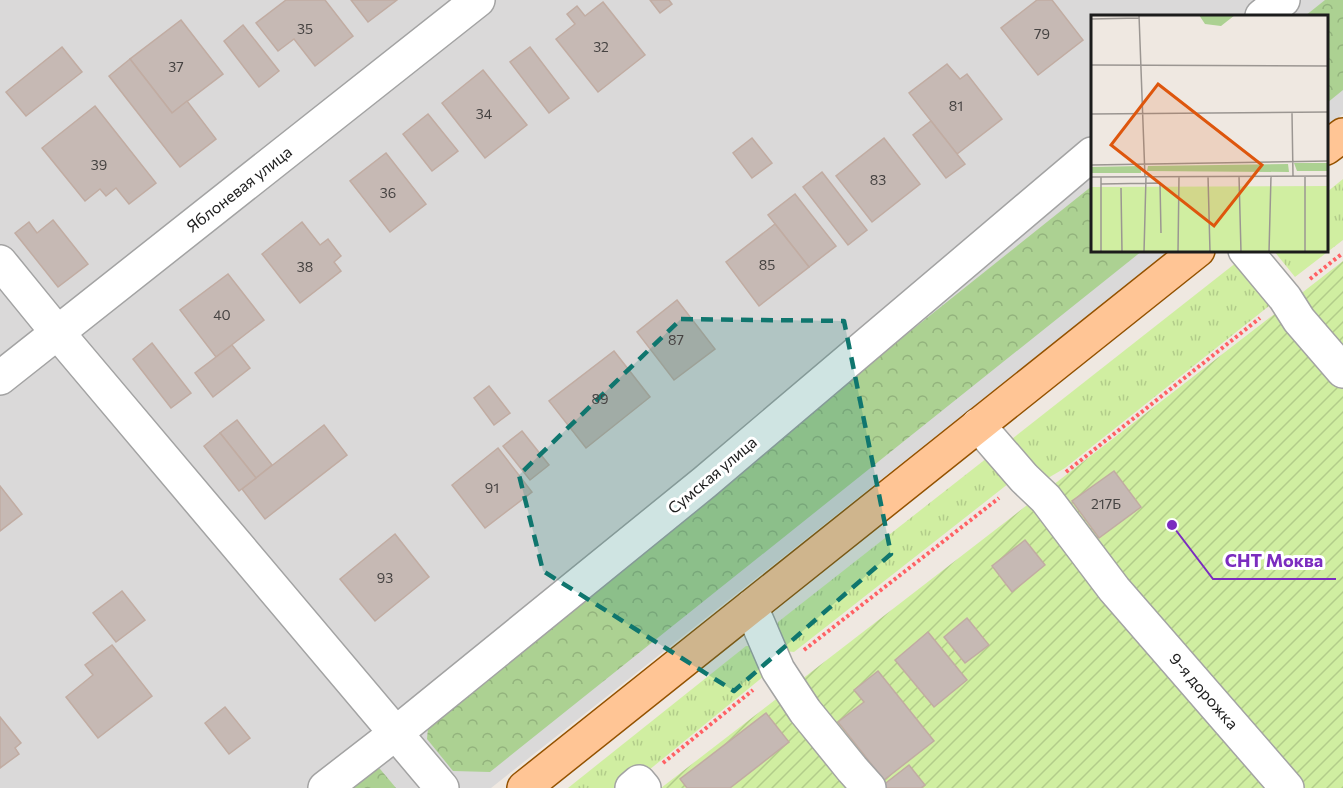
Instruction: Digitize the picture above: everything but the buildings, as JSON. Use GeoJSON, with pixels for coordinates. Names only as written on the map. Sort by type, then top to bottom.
{"type":"FeatureCollection","features":[{"type":"Feature","properties":{"kind":"main road"},"geometry":{"type":"LineString","coordinates":[[1328,146],[1343,135]]}},
{"type":"Feature","properties":{"kind":"main road"},"geometry":{"type":"LineString","coordinates":[[524,788],[1195,252]]}},
{"type":"Feature","properties":{"kind":"street","name":"Яблоневая улица"},"geometry":{"type":"LineString","coordinates":[[0,378],[478,0]]}},
{"type":"Feature","properties":{"kind":"street"},"geometry":{"type":"LineString","coordinates":[[1263,15],[1283,0]]}},
{"type":"Feature","properties":{"kind":"street","name":"Сумская улица"},"geometry":{"type":"LineString","coordinates":[[325,788],[705,482],[1091,155]]}},
{"type":"Feature","properties":{"kind":"street"},"geometry":{"type":"LineString","coordinates":[[1247,252],[1343,371]]}},
{"type":"Feature","properties":{"kind":"street"},"geometry":{"type":"LineString","coordinates":[[0,262],[442,788]]}},
{"type":"Feature","properties":{"kind":"street","name":"9-я дорожка"},"geometry":{"type":"LineString","coordinates":[[978,425],[1024,478],[1046,499],[1119,594],[1287,788]]}},
{"type":"Feature","properties":{"kind":"street"},"geometry":{"type":"LineString","coordinates":[[751,607],[778,670],[804,711],[860,779]]}},
{"type":"Feature","properties":{"kind":"path"},"geometry":{"type":"LineString","coordinates":[[639,786],[778,670],[1024,478],[1044,490],[1292,309],[1343,253]]}},
{"type":"Feature","properties":{"kind":"highlighted area"},"geometry":{"type":"Polygon","coordinates":[[[681,319],[844,321],[891,554],[734,691],[543,571],[519,475],[681,319]]]}},
{"type":"Feature","properties":{"kind":"shaded area"},"geometry":{"type":"Polygon","coordinates":[[[0,0],[1343,0],[1343,114],[1328,126],[1328,15],[1091,15],[1091,252],[1169,252],[491,788],[0,788],[0,0]]]}},
{"type":"Feature","properties":{"kind":"green space"},"geometry":{"type":"Polygon","coordinates":[[[1325,0],[1343,0],[1343,90],[1328,102],[1328,15],[1306,15],[1325,0]]]}},
{"type":"Feature","properties":{"kind":"green space"},"geometry":{"type":"Polygon","coordinates":[[[1343,179],[1343,240],[1328,252],[1328,191],[1343,179]]]}},
{"type":"Feature","properties":{"kind":"green space"},"geometry":{"type":"Polygon","coordinates":[[[1091,187],[1091,252],[1141,252],[490,772],[453,771],[427,739],[429,716],[1091,187]]]}},
{"type":"Feature","properties":{"kind":"green space"},"geometry":{"type":"Polygon","coordinates":[[[1275,252],[1327,252],[1295,277],[1275,252]]]}},
{"type":"Feature","properties":{"kind":"green space"},"geometry":{"type":"Polygon","coordinates":[[[1343,261],[1343,788],[661,788],[1343,261]]]}},
{"type":"Feature","properties":{"kind":"green space"},"geometry":{"type":"Polygon","coordinates":[[[1237,262],[1267,287],[1269,306],[1065,468],[1043,481],[1008,442],[1237,262]]]}},
{"type":"Feature","properties":{"kind":"green space"},"geometry":{"type":"Polygon","coordinates":[[[987,458],[1013,480],[794,652],[785,651],[776,631],[778,622],[987,458]]]}},
{"type":"Feature","properties":{"kind":"green space"},"geometry":{"type":"Polygon","coordinates":[[[746,646],[757,646],[769,672],[627,788],[568,788],[746,646]]]}},
{"type":"Feature","properties":{"kind":"green space"},"geometry":{"type":"Polygon","coordinates":[[[375,763],[396,788],[344,788],[375,763]]]}},
{"type":"Feature","properties":{"kind":"place","name":"СНТ Моква"},"geometry":{"type":"Point","coordinates":[1172,525]}}]}
